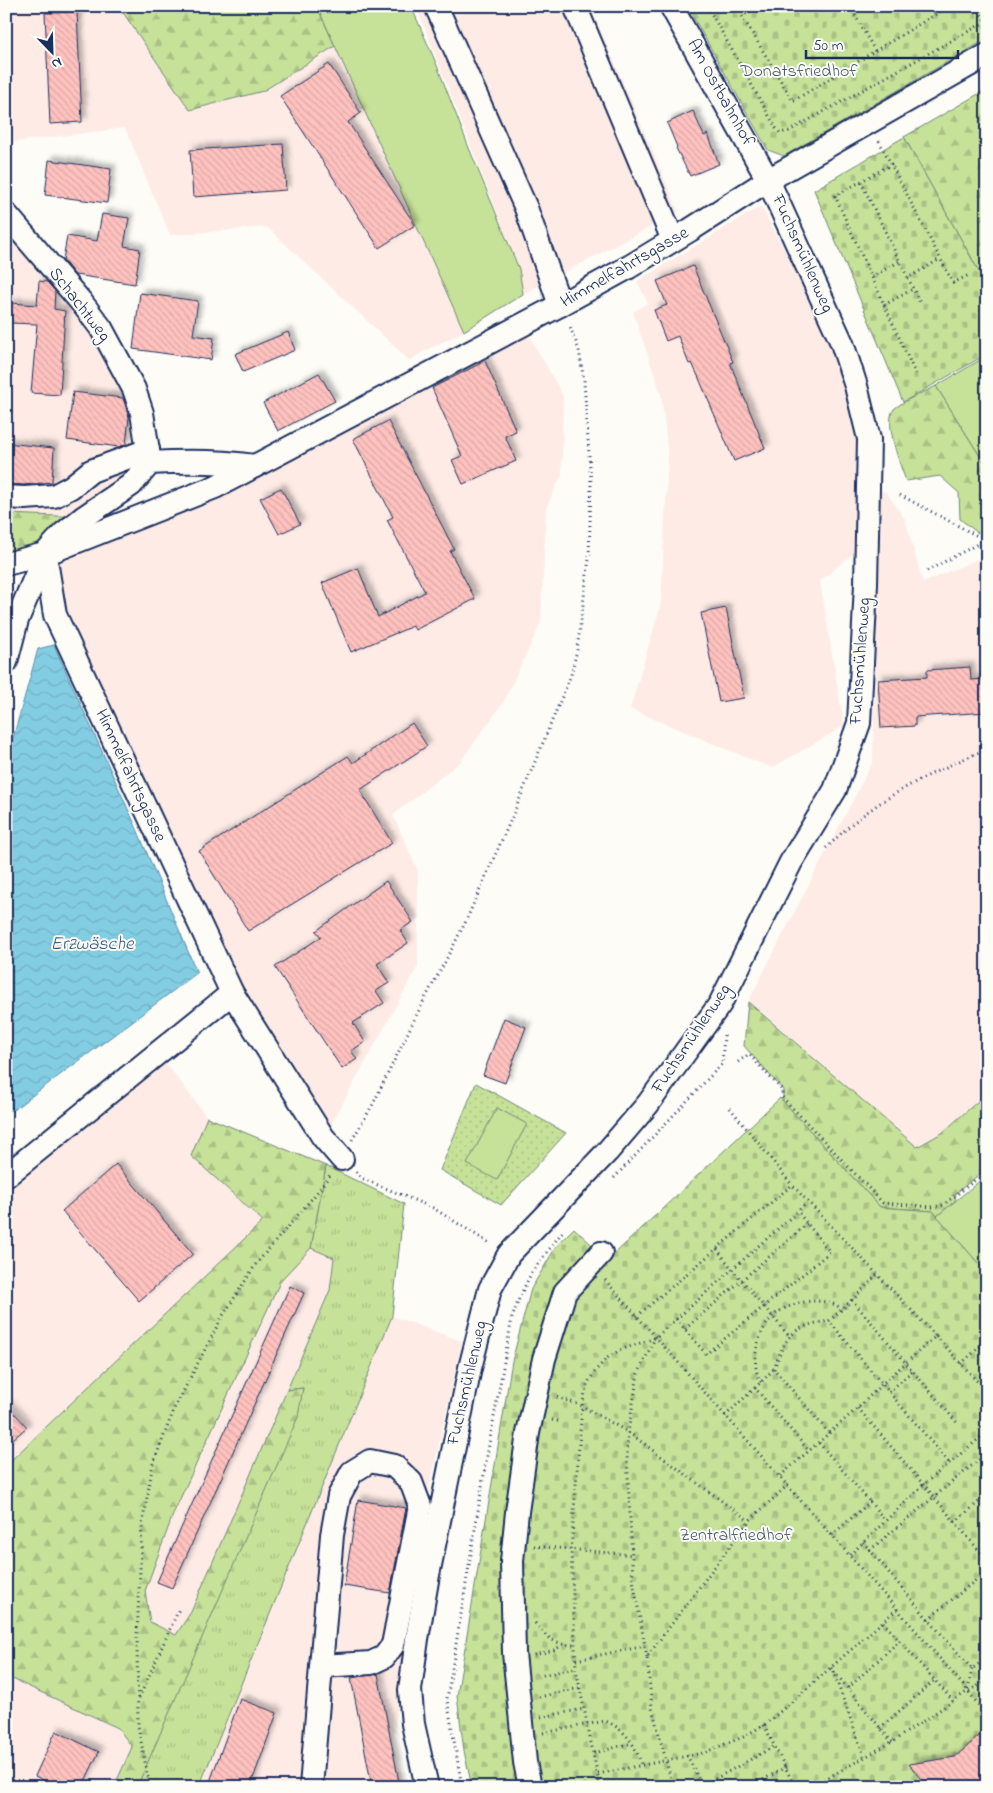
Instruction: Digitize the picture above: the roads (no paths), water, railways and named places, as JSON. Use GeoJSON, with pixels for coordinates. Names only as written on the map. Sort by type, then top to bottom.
{"type":"FeatureCollection","features":[{"type":"Feature","properties":{"kind":"street"},"geometry":{"type":"LineString","coordinates":[[436,6],[526,208],[560,305]]}},
{"type":"Feature","properties":{"kind":"street"},"geometry":{"type":"LineString","coordinates":[[575,6],[673,240]]}},
{"type":"Feature","properties":{"kind":"street","name":"Am Ostbahnhof"},"geometry":{"type":"LineString","coordinates":[[671,6],[768,180]]}},
{"type":"Feature","properties":{"kind":"street","name":"Himmelfahrtsgasse"},"geometry":{"type":"LineString","coordinates":[[342,1159],[317,1129],[232,993],[55,615],[45,554],[215,487],[560,305],[673,240],[768,180],[987,55]]}},
{"type":"Feature","properties":{"kind":"street","name":"Fuchsmühlenweg"},"geometry":{"type":"LineString","coordinates":[[427,1787],[413,1724],[410,1690],[428,1575],[470,1368],[490,1289],[509,1254],[607,1152],[648,1104],[720,1004],[791,862],[835,790],[859,723],[866,584],[869,439],[856,386],[842,343],[768,180]]}},
{"type":"Feature","properties":{"kind":"street","name":"Schachtweg"},"geometry":{"type":"LineString","coordinates":[[6,214],[101,328],[134,389],[142,413],[149,456]]}},
{"type":"Feature","properties":{"kind":"street"},"geometry":{"type":"LineString","coordinates":[[6,662],[17,620],[45,554],[64,533],[131,485],[149,456]]}},
{"type":"Feature","properties":{"kind":"street"},"geometry":{"type":"LineString","coordinates":[[6,497],[54,496],[71,487],[91,471],[149,456],[183,461],[227,462],[255,466]]}},
{"type":"Feature","properties":{"kind":"street"},"geometry":{"type":"LineString","coordinates":[[6,564],[45,554]]}},
{"type":"Feature","properties":{"kind":"street"},"geometry":{"type":"LineString","coordinates":[[6,1176],[232,993]]}},
{"type":"Feature","properties":{"kind":"street"},"geometry":{"type":"LineString","coordinates":[[530,1787],[519,1700],[513,1612],[512,1560],[514,1543],[528,1433],[544,1359],[565,1292],[596,1259]]}},
{"type":"Feature","properties":{"kind":"street"},"geometry":{"type":"LineString","coordinates":[[311,1787],[321,1666],[332,1535],[339,1496],[352,1472],[370,1461],[394,1466],[411,1482],[420,1506],[393,1645],[384,1657],[371,1663],[321,1666]]}},
{"type":"Feature","properties":{"kind":"water","name":"Erzwäsche"},"geometry":{"type":"Polygon","coordinates":[[[54,645],[137,829],[197,973],[13,1110],[6,1111],[6,763],[38,649],[54,645]]]}},
{"type":"Feature","properties":{"kind":"park label","name":"Donatsfriedhof"},"geometry":{"type":"Point","coordinates":[799,72]}},
{"type":"Feature","properties":{"kind":"park label","name":"Zentralfriedhof"},"geometry":{"type":"Point","coordinates":[736,1536]}}]}
